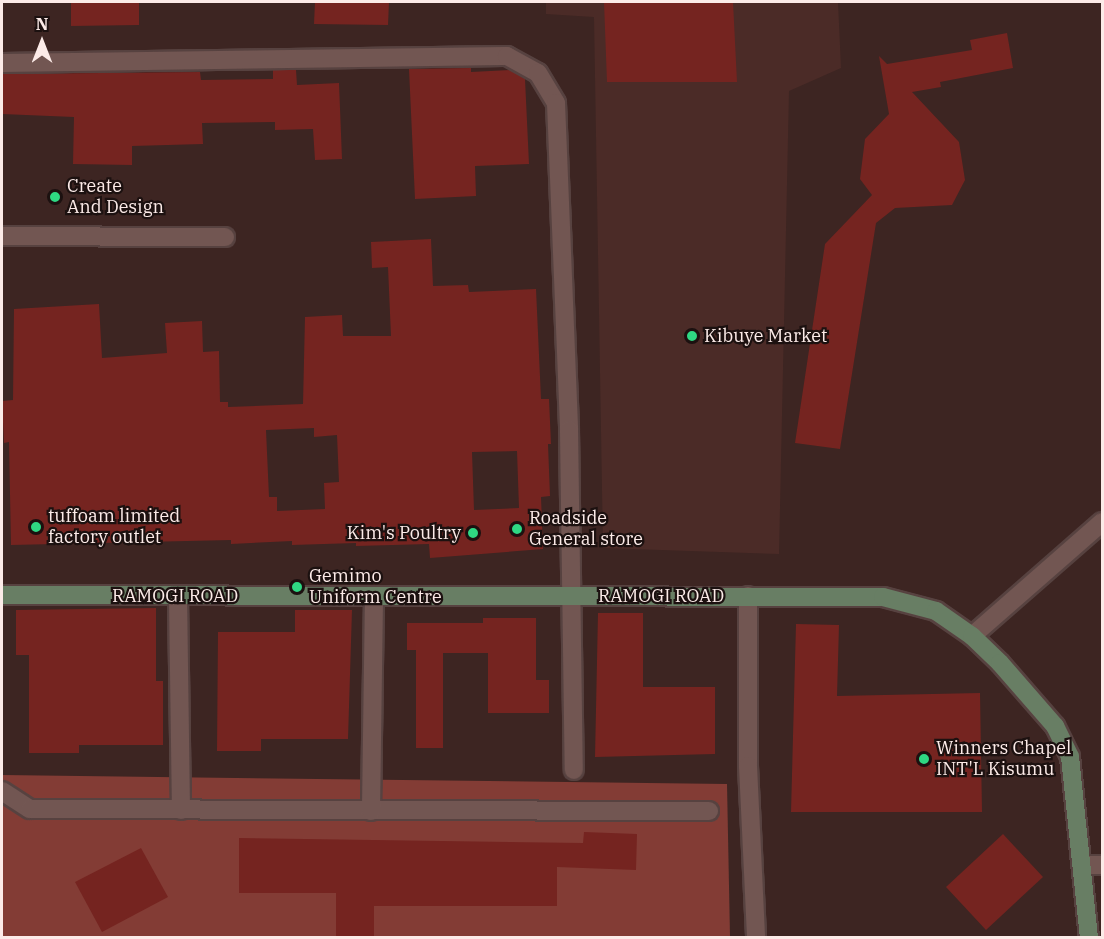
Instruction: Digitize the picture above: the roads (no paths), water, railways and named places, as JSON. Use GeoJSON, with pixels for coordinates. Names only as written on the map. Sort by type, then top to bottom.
{"type":"FeatureCollection","features":[{"type":"Feature","properties":{"kind":"street"},"geometry":{"type":"LineString","coordinates":[[2,63],[507,56],[531,66],[548,86],[556,103],[569,430],[574,770]]}},
{"type":"Feature","properties":{"kind":"street"},"geometry":{"type":"LineString","coordinates":[[2,236],[225,237]]}},
{"type":"Feature","properties":{"kind":"street"},"geometry":{"type":"LineString","coordinates":[[972,636],[1102,522]]}},
{"type":"Feature","properties":{"kind":"street","name":"RAMOGI ROAD"},"geometry":{"type":"LineString","coordinates":[[2,595],[883,597],[936,611],[972,636],[1055,726],[1070,757],[1084,865],[1089,938]]}},
{"type":"Feature","properties":{"kind":"street"},"geometry":{"type":"LineString","coordinates":[[748,596],[748,766],[756,938]]}},
{"type":"Feature","properties":{"kind":"street"},"geometry":{"type":"LineString","coordinates":[[178,597],[181,810]]}},
{"type":"Feature","properties":{"kind":"street"},"geometry":{"type":"LineString","coordinates":[[371,811],[374,597]]}},
{"type":"Feature","properties":{"kind":"street"},"geometry":{"type":"LineString","coordinates":[[2,791],[30,809],[709,811]]}},
{"type":"Feature","properties":{"kind":"street"},"geometry":{"type":"LineString","coordinates":[[1084,865],[1102,865]]}},
{"type":"Feature","properties":{"kind":"place","name":"Create And Design"},"geometry":{"type":"Point","coordinates":[55,197]}},
{"type":"Feature","properties":{"kind":"place","name":"Kibuye Market"},"geometry":{"type":"Point","coordinates":[692,336]}},
{"type":"Feature","properties":{"kind":"place","name":"tuffoam limited factory outlet"},"geometry":{"type":"Point","coordinates":[36,527]}},
{"type":"Feature","properties":{"kind":"place","name":"Roadside General store"},"geometry":{"type":"Point","coordinates":[517,529]}},
{"type":"Feature","properties":{"kind":"place","name":"Kim's Poultry"},"geometry":{"type":"Point","coordinates":[473,533]}},
{"type":"Feature","properties":{"kind":"place","name":"Gemimo Uniform Centre"},"geometry":{"type":"Point","coordinates":[297,587]}},
{"type":"Feature","properties":{"kind":"place","name":"Winners Chapel INT'L Kisumu"},"geometry":{"type":"Point","coordinates":[924,759]}}]}
